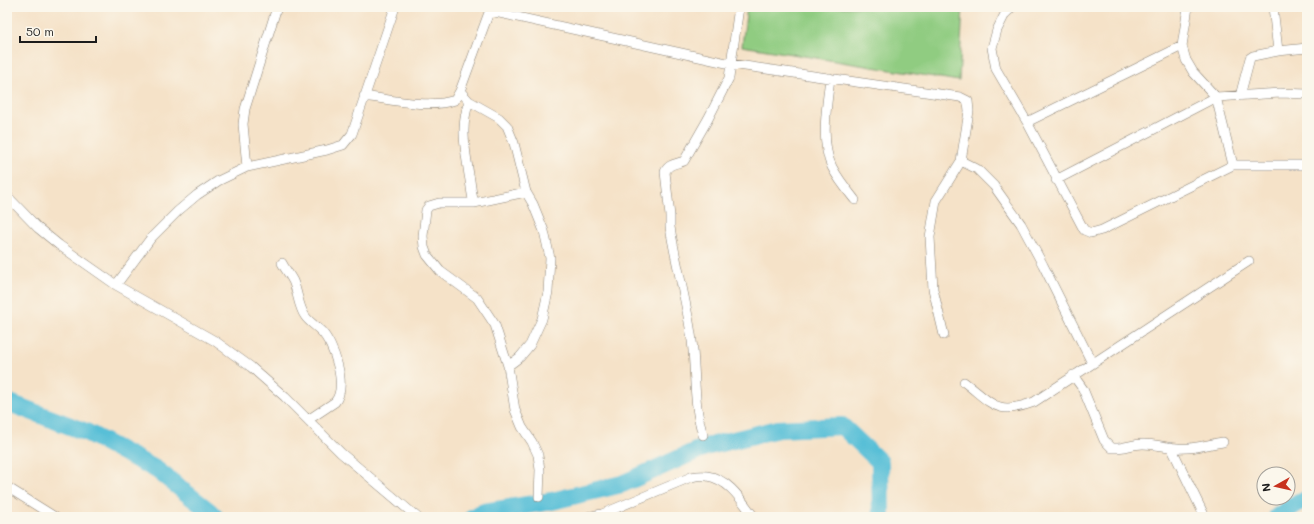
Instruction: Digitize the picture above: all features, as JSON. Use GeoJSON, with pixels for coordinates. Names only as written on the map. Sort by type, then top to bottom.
{"type":"FeatureCollection","features":[{"type":"Feature","properties":{"kind":"street"},"geometry":{"type":"LineString","coordinates":[[247,167],[243,124],[245,109],[277,7]]}},
{"type":"Feature","properties":{"kind":"street"},"geometry":{"type":"LineString","coordinates":[[116,285],[151,238],[178,211],[197,195],[218,181],[247,167],[343,145],[352,134],[395,7]]}},
{"type":"Feature","properties":{"kind":"street"},"geometry":{"type":"LineString","coordinates":[[703,435],[699,423],[696,404],[696,376],[692,340],[671,233],[664,172],[672,164],[684,161],[729,78],[739,7]]}},
{"type":"Feature","properties":{"kind":"street"},"geometry":{"type":"LineString","coordinates":[[1012,7],[1005,14],[997,30],[992,48],[996,69],[1027,122],[1056,180],[1084,230],[1091,233],[1102,230],[1233,165],[1307,165]]}},
{"type":"Feature","properties":{"kind":"street"},"geometry":{"type":"LineString","coordinates":[[1188,7],[1182,46],[1186,60],[1193,72],[1216,98],[1233,165]]}},
{"type":"Feature","properties":{"kind":"street"},"geometry":{"type":"LineString","coordinates":[[1273,7],[1278,51]]}},
{"type":"Feature","properties":{"kind":"street"},"geometry":{"type":"LineString","coordinates":[[364,96],[432,104],[445,104],[455,100],[460,91],[490,9],[731,64],[960,98],[968,101],[969,111],[961,161],[936,201],[930,237],[933,289],[944,335]]}},
{"type":"Feature","properties":{"kind":"street"},"geometry":{"type":"LineString","coordinates":[[1027,122],[1182,46]]}},
{"type":"Feature","properties":{"kind":"street"},"geometry":{"type":"LineString","coordinates":[[1240,96],[1250,58],[1253,56],[1278,51],[1307,48]]}},
{"type":"Feature","properties":{"kind":"street"},"geometry":{"type":"LineString","coordinates":[[830,78],[826,140],[828,154],[832,167],[855,200]]}},
{"type":"Feature","properties":{"kind":"street"},"geometry":{"type":"LineString","coordinates":[[460,91],[469,101],[499,118],[507,126],[514,144],[526,192],[533,204],[545,238],[550,258],[548,292],[542,319],[530,345],[520,357],[508,366]]}},
{"type":"Feature","properties":{"kind":"street"},"geometry":{"type":"LineString","coordinates":[[1056,180],[1216,98],[1280,93],[1307,94]]}},
{"type":"Feature","properties":{"kind":"street"},"geometry":{"type":"LineString","coordinates":[[469,101],[465,112],[463,127],[474,203]]}},
{"type":"Feature","properties":{"kind":"street"},"geometry":{"type":"LineString","coordinates":[[961,161],[977,168],[994,186],[1020,224],[1043,265],[1092,363]]}},
{"type":"Feature","properties":{"kind":"street"},"geometry":{"type":"LineString","coordinates":[[526,192],[474,203],[439,203],[429,206],[426,210],[423,236],[427,255],[440,271],[477,298],[495,326],[508,366],[515,410],[522,427],[532,442],[538,455],[540,470],[539,497]]}},
{"type":"Feature","properties":{"kind":"street"},"geometry":{"type":"LineString","coordinates":[[7,196],[38,228],[59,245],[116,285],[215,341],[251,367],[341,453],[417,517]]}},
{"type":"Feature","properties":{"kind":"street"},"geometry":{"type":"LineString","coordinates":[[964,382],[992,404],[1002,408],[1018,408],[1034,402],[1249,261]]}},
{"type":"Feature","properties":{"kind":"street"},"geometry":{"type":"LineString","coordinates":[[282,263],[293,281],[304,316],[322,331],[332,349],[338,365],[340,392],[338,398],[335,402],[308,420]]}},
{"type":"Feature","properties":{"kind":"street"},"geometry":{"type":"LineString","coordinates":[[1073,375],[1083,389],[1098,426],[1108,445],[1116,448],[1140,444],[1187,448],[1223,442]]}},
{"type":"Feature","properties":{"kind":"street"},"geometry":{"type":"LineString","coordinates":[[1171,447],[1205,517]]}},
{"type":"Feature","properties":{"kind":"street"},"geometry":{"type":"LineString","coordinates":[[587,517],[602,514],[691,477],[707,476],[724,481],[740,498],[754,517]]}},
{"type":"Feature","properties":{"kind":"street"},"geometry":{"type":"LineString","coordinates":[[7,487],[56,517]]}},
{"type":"Feature","properties":{"kind":"green space"},"geometry":{"type":"Polygon","coordinates":[[[747,7],[963,7],[959,81],[742,46],[747,7]]]}},
{"type":"Feature","properties":{"kind":"waterway"},"geometry":{"type":"LineString","coordinates":[[7,402],[86,432],[157,470],[215,517]]}},
{"type":"Feature","properties":{"kind":"waterway"},"geometry":{"type":"LineString","coordinates":[[473,517],[484,512],[552,501],[622,484],[705,447],[778,429],[842,426],[880,462],[881,517]]}},
{"type":"Feature","properties":{"kind":"waterway"},"geometry":{"type":"LineString","coordinates":[[1277,517],[1299,502],[1307,500]]}}]}
